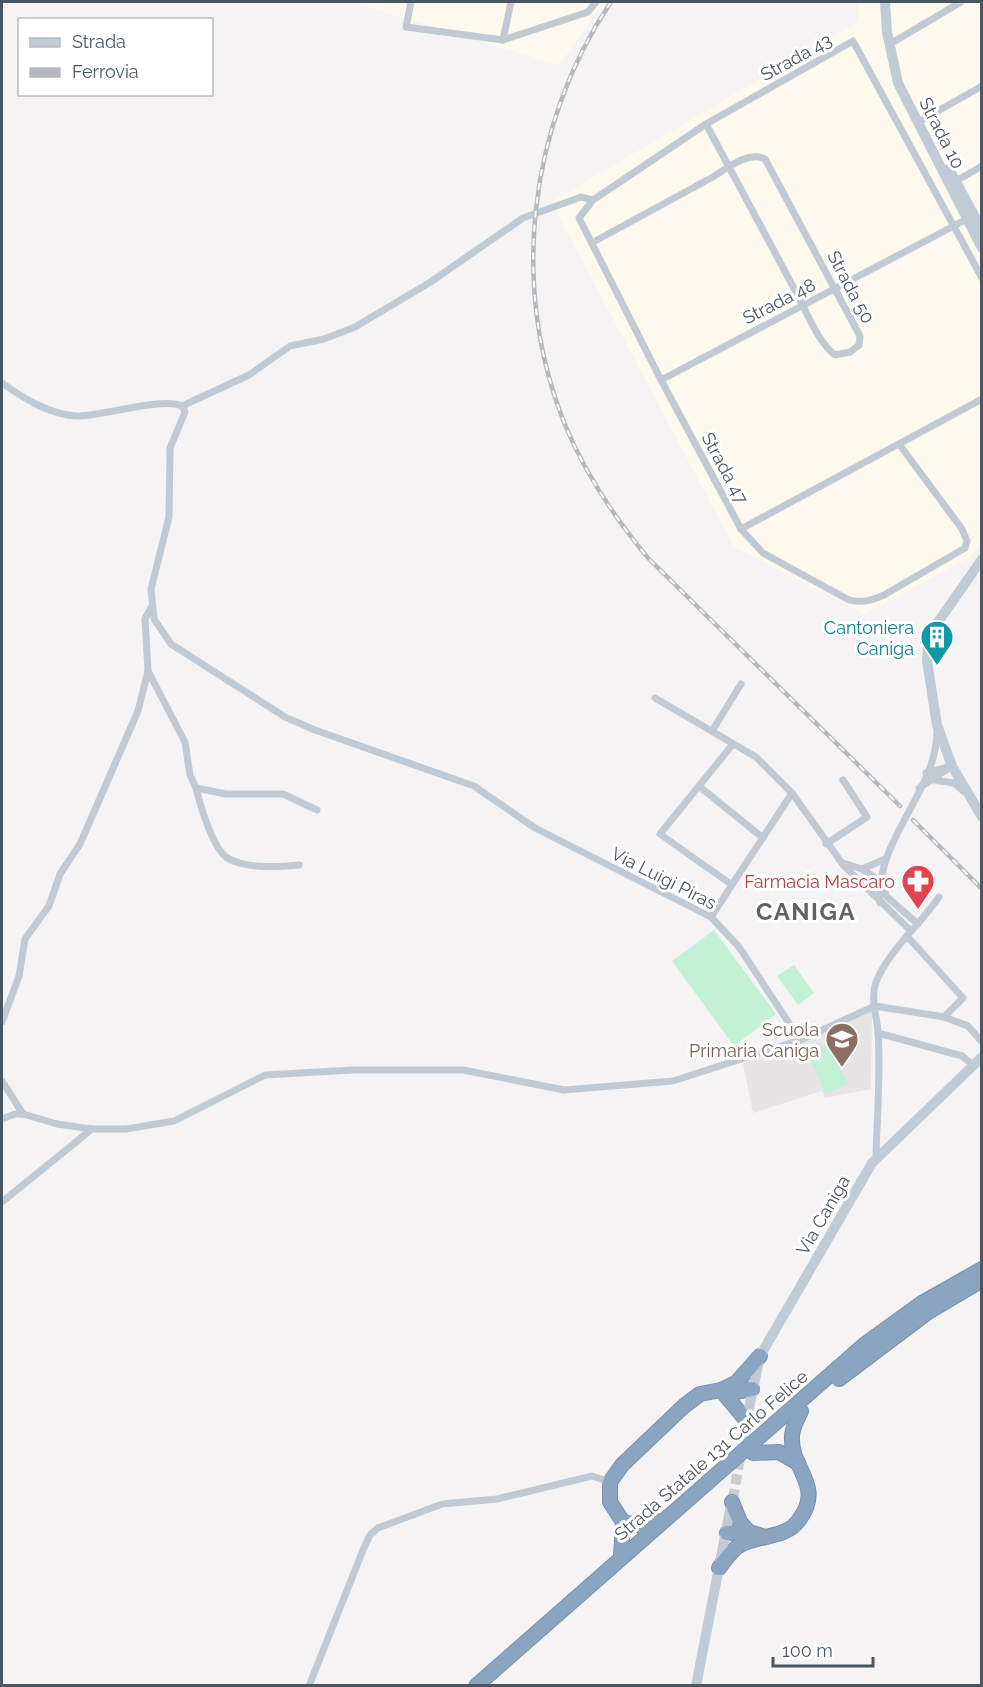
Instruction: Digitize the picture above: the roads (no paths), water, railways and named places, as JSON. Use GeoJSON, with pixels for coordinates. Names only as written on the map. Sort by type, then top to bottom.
{"type":"FeatureCollection","features":[{"type":"Feature","properties":{"kind":"highway","name":"Strada Statale 131 Carlo Felice"},"geometry":{"type":"LineString","coordinates":[[476,1686],[621,1557],[907,1314],[981,1269]]}},
{"type":"Feature","properties":{"kind":"highway","name":"Strada Statale 131 Carlo Felice"},"geometry":{"type":"LineString","coordinates":[[490,1686],[801,1412],[836,1375],[928,1312],[981,1280]]}},
{"type":"Feature","properties":{"kind":"highway"},"geometry":{"type":"LineString","coordinates":[[725,1390],[742,1378],[760,1356]]}},
{"type":"Feature","properties":{"kind":"highway"},"geometry":{"type":"LineString","coordinates":[[621,1557],[623,1522],[610,1502],[610,1482],[622,1466],[700,1394],[752,1389]]}},
{"type":"Feature","properties":{"kind":"highway"},"geometry":{"type":"LineString","coordinates":[[725,1390],[746,1421]]}},
{"type":"Feature","properties":{"kind":"highway"},"geometry":{"type":"LineString","coordinates":[[727,1533],[734,1539],[750,1536],[767,1537],[783,1533],[799,1521],[808,1502],[809,1484],[791,1439],[793,1427],[801,1412]]}},
{"type":"Feature","properties":{"kind":"highway"},"geometry":{"type":"LineString","coordinates":[[753,1454],[778,1452],[801,1466]]}},
{"type":"Feature","properties":{"kind":"highway"},"geometry":{"type":"LineString","coordinates":[[732,1500],[740,1522],[750,1536]]}},
{"type":"Feature","properties":{"kind":"highway"},"geometry":{"type":"LineString","coordinates":[[623,1522],[642,1526],[664,1520]]}},
{"type":"Feature","properties":{"kind":"highway"},"geometry":{"type":"LineString","coordinates":[[719,1568],[750,1536]]}},
{"type":"Feature","properties":{"kind":"street"},"geometry":{"type":"LineString","coordinates":[[411,2],[406,27],[503,40],[588,12],[596,2]]}},
{"type":"Feature","properties":{"kind":"street"},"geometry":{"type":"LineString","coordinates":[[503,40],[511,2]]}},
{"type":"Feature","properties":{"kind":"street","name":"Strada 10"},"geometry":{"type":"LineString","coordinates":[[885,2],[890,44],[898,82],[970,217],[981,230]]}},
{"type":"Feature","properties":{"kind":"street"},"geometry":{"type":"LineString","coordinates":[[890,44],[961,2]]}},
{"type":"Feature","properties":{"kind":"street","name":"Strada 43"},"geometry":{"type":"LineString","coordinates":[[706,124],[854,41],[981,278]]}},
{"type":"Feature","properties":{"kind":"street","name":"Strada 10"},"geometry":{"type":"LineString","coordinates":[[894,63],[956,181],[981,248]]}},
{"type":"Feature","properties":{"kind":"street"},"geometry":{"type":"LineString","coordinates":[[922,120],[981,86]]}},
{"type":"Feature","properties":{"kind":"street"},"geometry":{"type":"LineString","coordinates":[[182,406],[249,375],[269,358],[290,346],[324,339],[355,327],[429,283],[523,218],[581,197],[593,200],[706,124]]}},
{"type":"Feature","properties":{"kind":"street","name":"Strada 50"},"geometry":{"type":"LineString","coordinates":[[597,240],[729,168],[751,156],[765,159],[860,336],[859,345],[850,352],[835,355],[827,349],[729,168],[706,124]]}},
{"type":"Feature","properties":{"kind":"street"},"geometry":{"type":"LineString","coordinates":[[956,181],[981,166]]}},
{"type":"Feature","properties":{"kind":"street","name":"Strada 47"},"geometry":{"type":"LineString","coordinates":[[593,200],[579,218],[661,380],[741,529],[763,553],[849,600],[871,601],[965,548],[967,541],[962,529],[899,444]]}},
{"type":"Feature","properties":{"kind":"street","name":"Strada 48"},"geometry":{"type":"LineString","coordinates":[[661,380],[970,217]]}},
{"type":"Feature","properties":{"kind":"street"},"geometry":{"type":"LineString","coordinates":[[2,383],[22,397],[55,412],[75,416],[98,415],[175,403],[182,406],[185,412],[170,448],[169,518],[156,562],[152,606],[145,619],[148,671],[138,711],[80,844],[60,874],[49,906],[25,939],[19,976],[2,1022]]}},
{"type":"Feature","properties":{"kind":"street"},"geometry":{"type":"LineString","coordinates":[[741,529],[981,399]]}},
{"type":"Feature","properties":{"kind":"street"},"geometry":{"type":"LineString","coordinates":[[981,559],[929,635],[927,661],[937,725],[952,766],[981,817]]}},
{"type":"Feature","properties":{"kind":"street","name":"Via Luigi Piras"},"geometry":{"type":"LineString","coordinates":[[152,606],[160,632],[171,645],[285,717],[315,730],[474,786],[535,828],[711,917],[738,947],[800,1040]]}},
{"type":"Feature","properties":{"kind":"street"},"geometry":{"type":"LineString","coordinates":[[148,671],[184,742],[190,775],[201,808],[219,848],[228,859],[269,867],[299,865]]}},
{"type":"Feature","properties":{"kind":"street"},"geometry":{"type":"LineString","coordinates":[[712,731],[741,684]]}},
{"type":"Feature","properties":{"kind":"street"},"geometry":{"type":"LineString","coordinates":[[655,698],[756,757],[792,793],[839,861],[909,933],[963,998],[944,1017]]}},
{"type":"Feature","properties":{"kind":"street"},"geometry":{"type":"LineString","coordinates":[[880,903],[880,881],[885,859],[926,773],[936,744],[937,725]]}},
{"type":"Feature","properties":{"kind":"street"},"geometry":{"type":"LineString","coordinates":[[732,885],[660,834],[733,744]]}},
{"type":"Feature","properties":{"kind":"street"},"geometry":{"type":"LineString","coordinates":[[926,773],[952,766]]}},
{"type":"Feature","properties":{"kind":"street"},"geometry":{"type":"LineString","coordinates":[[919,788],[952,766]]}},
{"type":"Feature","properties":{"kind":"street"},"geometry":{"type":"LineString","coordinates":[[826,844],[867,817],[843,780]]}},
{"type":"Feature","properties":{"kind":"street"},"geometry":{"type":"LineString","coordinates":[[934,780],[954,783],[971,798]]}},
{"type":"Feature","properties":{"kind":"street"},"geometry":{"type":"LineString","coordinates":[[700,787],[763,838]]}},
{"type":"Feature","properties":{"kind":"street"},"geometry":{"type":"LineString","coordinates":[[196,788],[226,794],[284,794],[317,810]]}},
{"type":"Feature","properties":{"kind":"street"},"geometry":{"type":"LineString","coordinates":[[711,917],[792,793]]}},
{"type":"Feature","properties":{"kind":"street"},"geometry":{"type":"LineString","coordinates":[[862,868],[885,859]]}},
{"type":"Feature","properties":{"kind":"street"},"geometry":{"type":"LineString","coordinates":[[839,861],[862,868],[880,881],[887,897],[918,924]]}},
{"type":"Feature","properties":{"kind":"street"},"geometry":{"type":"LineString","coordinates":[[859,883],[876,884],[880,881]]}},
{"type":"Feature","properties":{"kind":"street"},"geometry":{"type":"LineString","coordinates":[[876,1157],[878,1033],[874,989],[877,979],[909,933],[939,897]]}},
{"type":"Feature","properties":{"kind":"street"},"geometry":{"type":"LineString","coordinates":[[2,1119],[15,1114],[23,1114],[57,1124],[92,1128],[126,1128],[174,1121],[265,1075],[353,1070],[463,1070],[546,1088],[580,1090],[673,1081],[800,1040],[875,1006],[944,1017],[968,1026],[981,1042]]}},
{"type":"Feature","properties":{"kind":"street"},"geometry":{"type":"LineString","coordinates":[[878,1033],[962,1056],[973,1065]]}},
{"type":"Feature","properties":{"kind":"street","name":"Via Caniga"},"geometry":{"type":"LineString","coordinates":[[746,1421],[760,1356],[876,1157],[981,1057]]}},
{"type":"Feature","properties":{"kind":"street"},"geometry":{"type":"LineString","coordinates":[[2,1081],[23,1114]]}},
{"type":"Feature","properties":{"kind":"street"},"geometry":{"type":"LineString","coordinates":[[2,1202],[92,1128]]}},
{"type":"Feature","properties":{"kind":"street"},"geometry":{"type":"LineString","coordinates":[[309,1686],[367,1542],[378,1528],[441,1504],[497,1499],[592,1476],[610,1482]]}},
{"type":"Feature","properties":{"kind":"street"},"geometry":{"type":"LineString","coordinates":[[696,1686],[732,1500]]}},
{"type":"Feature","properties":{"kind":"tunnel"},"geometry":{"type":"LineString","coordinates":[[733,1499],[746,1422]]}},
{"type":"Feature","properties":{"kind":"railway"},"geometry":{"type":"LineString","coordinates":[[611,2],[583,50],[561,101],[545,154],[536,209],[533,264],[537,320],[548,374],[566,427],[602,496],[648,558],[900,806]]}},
{"type":"Feature","properties":{"kind":"railway"},"geometry":{"type":"LineString","coordinates":[[913,820],[982,889]]}},
{"type":"Feature","properties":{"kind":"place","name":"Cantoniera Caniga"},"geometry":{"type":"Point","coordinates":[937,666]}},
{"type":"Feature","properties":{"kind":"place","name":"Farmacia Mascaro"},"geometry":{"type":"Point","coordinates":[918,910]}},
{"type":"Feature","properties":{"kind":"place","name":"Scuola Primaria Caniga"},"geometry":{"type":"Point","coordinates":[842,1068]}},
{"type":"Feature","properties":{"kind":"district","name":"CANIGA"},"geometry":{"type":"Point","coordinates":[806,911]}}]}
